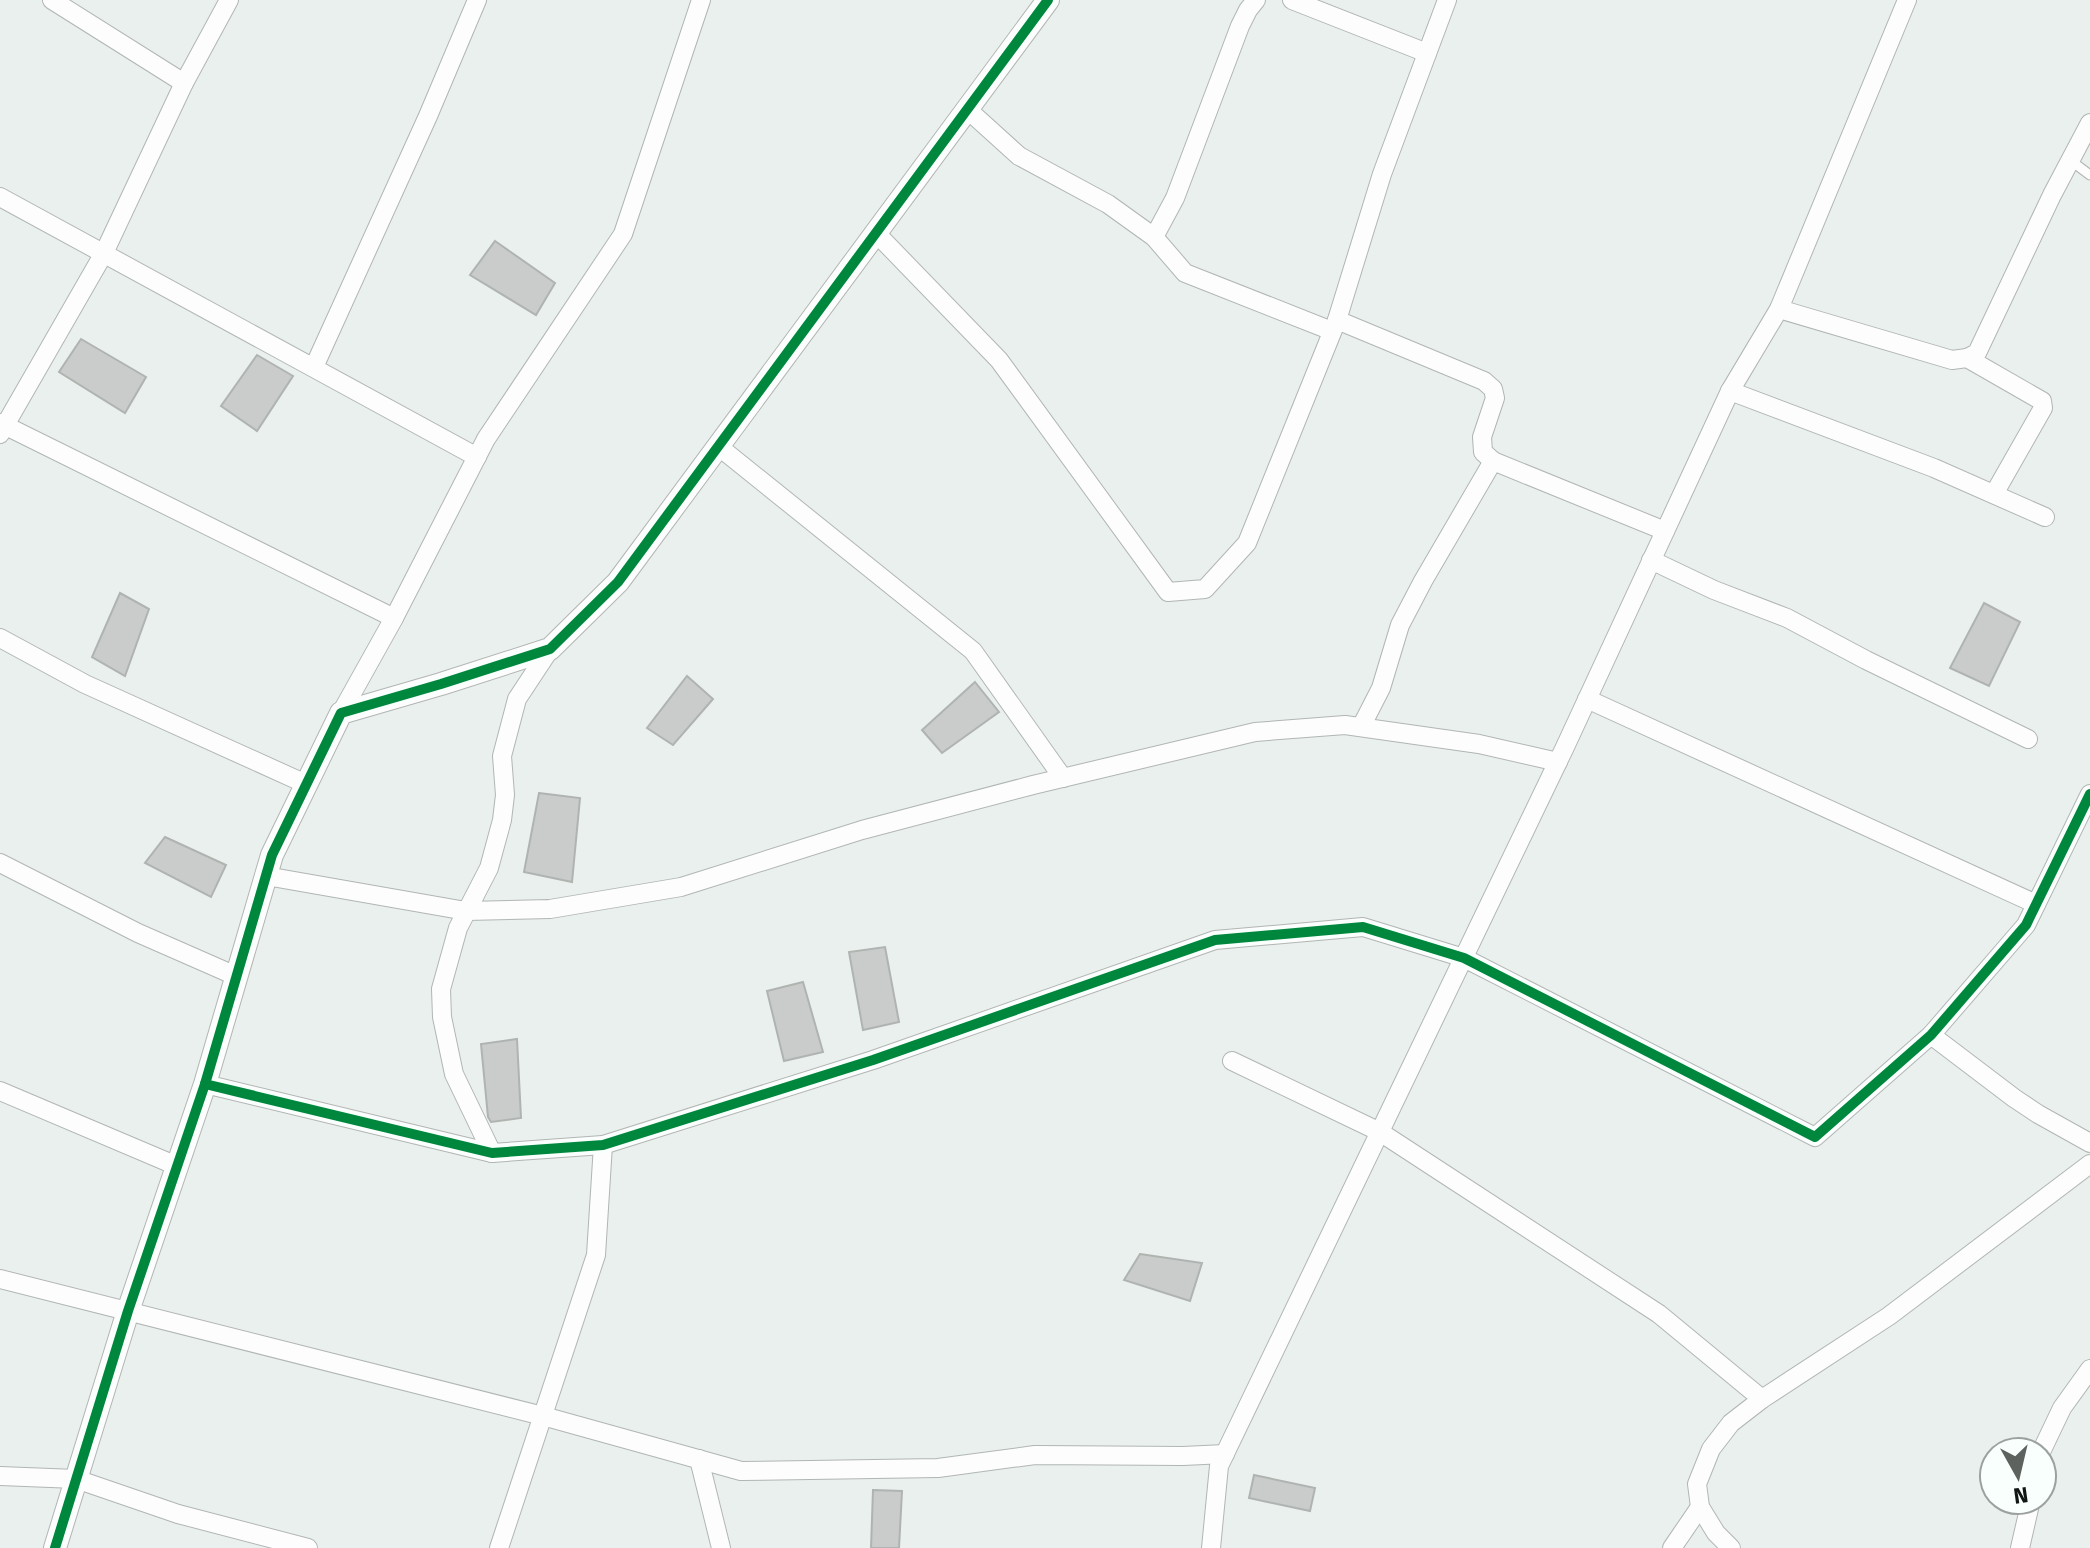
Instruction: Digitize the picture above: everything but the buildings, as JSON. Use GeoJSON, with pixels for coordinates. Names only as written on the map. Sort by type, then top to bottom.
{"type":"FeatureCollection","features":[{"type":"Feature","properties":{"kind":"street"},"geometry":{"type":"LineString","coordinates":[[52,0],[184,83]]}},
{"type":"Feature","properties":{"kind":"street"},"geometry":{"type":"LineString","coordinates":[[229,0],[184,83],[104,253],[2,427],[394,618]]}},
{"type":"Feature","properties":{"kind":"street"},"geometry":{"type":"LineString","coordinates":[[314,367],[477,0]]}},
{"type":"Feature","properties":{"kind":"street"},"geometry":{"type":"LineString","coordinates":[[55,1548],[128,1311],[205,1084],[272,855],[341,713],[394,618],[486,439],[623,234],[701,0]]}},
{"type":"Feature","properties":{"kind":"street"},"geometry":{"type":"LineString","coordinates":[[492,1153],[454,1074],[442,1017],[441,989],[458,928],[489,868],[502,820],[505,795],[502,756],[517,699],[550,649],[618,582],[1048,0]]}},
{"type":"Feature","properties":{"kind":"street"},"geometry":{"type":"LineString","coordinates":[[1154,237],[1175,198],[1240,26],[1256,0]]}},
{"type":"Feature","properties":{"kind":"street"},"geometry":{"type":"LineString","coordinates":[[1292,0],[1427,53]]}},
{"type":"Feature","properties":{"kind":"street"},"geometry":{"type":"LineString","coordinates":[[876,233],[999,360],[1168,592],[1205,589],[1247,543],[1334,325],[1382,174],[1447,0]]}},
{"type":"Feature","properties":{"kind":"street"},"geometry":{"type":"LineString","coordinates":[[1211,1548],[1219,1466],[1558,762],[1730,391],[1779,309],[1907,0]]}},
{"type":"Feature","properties":{"kind":"street"},"geometry":{"type":"LineString","coordinates":[[967,109],[1019,156],[1108,204],[1154,237],[1185,273],[1484,381],[1493,389],[1495,398],[1482,437],[1483,452],[1493,461],[1665,531]]}},
{"type":"Feature","properties":{"kind":"street"},"geometry":{"type":"LineString","coordinates":[[1779,309],[1952,360],[1977,353],[2090,123]]}},
{"type":"Feature","properties":{"kind":"street"},"geometry":{"type":"LineString","coordinates":[[0,197],[477,457]]}},
{"type":"Feature","properties":{"kind":"street"},"geometry":{"type":"LineString","coordinates":[[1967,358],[2042,401],[2043,408],[1994,494]]}},
{"type":"Feature","properties":{"kind":"street"},"geometry":{"type":"LineString","coordinates":[[1730,391],[1934,468],[2045,517]]}},
{"type":"Feature","properties":{"kind":"street"},"geometry":{"type":"LineString","coordinates":[[718,446],[973,651],[1063,778]]}},
{"type":"Feature","properties":{"kind":"street"},"geometry":{"type":"LineString","coordinates":[[1361,727],[1381,688],[1400,625],[1493,461]]}},
{"type":"Feature","properties":{"kind":"street"},"geometry":{"type":"LineString","coordinates":[[1651,560],[1714,590],[1787,618],[2028,739]]}},
{"type":"Feature","properties":{"kind":"street"},"geometry":{"type":"LineString","coordinates":[[0,638],[85,684],[306,784]]}},
{"type":"Feature","properties":{"kind":"street"},"geometry":{"type":"LineString","coordinates":[[341,713],[550,649]]}},
{"type":"Feature","properties":{"kind":"street"},"geometry":{"type":"LineString","coordinates":[[1587,699],[2036,904]]}},
{"type":"Feature","properties":{"kind":"street"},"geometry":{"type":"LineString","coordinates":[[266,876],[466,911],[550,909],[681,887],[862,830],[1255,732],[1345,725],[1479,744],[1558,762]]}},
{"type":"Feature","properties":{"kind":"street"},"geometry":{"type":"LineString","coordinates":[[205,1084],[492,1153],[603,1145],[873,1060],[1215,940],[1363,927],[1464,958],[1815,1137],[1931,1035],[2026,925],[2090,794]]}},
{"type":"Feature","properties":{"kind":"street"},"geometry":{"type":"LineString","coordinates":[[0,863],[138,933],[236,976]]}},
{"type":"Feature","properties":{"kind":"street"},"geometry":{"type":"LineString","coordinates":[[1931,1035],[2014,1098],[2090,1143]]}},
{"type":"Feature","properties":{"kind":"street"},"geometry":{"type":"LineString","coordinates":[[1232,1061],[1380,1132],[1659,1314],[1762,1399]]}},
{"type":"Feature","properties":{"kind":"street"},"geometry":{"type":"LineString","coordinates":[[0,1091],[177,1166]]}},
{"type":"Feature","properties":{"kind":"street"},"geometry":{"type":"LineString","coordinates":[[499,1548],[596,1255],[603,1145]]}},
{"type":"Feature","properties":{"kind":"street"},"geometry":{"type":"LineString","coordinates":[[1731,1548],[1716,1533],[1700,1507],[1697,1484],[1711,1449],[1731,1423],[1762,1399],[1889,1316],[2090,1164]]}},
{"type":"Feature","properties":{"kind":"street"},"geometry":{"type":"LineString","coordinates":[[0,1279],[543,1416],[741,1471],[938,1468],[1035,1455],[1225,1454]]}},
{"type":"Feature","properties":{"kind":"street"},"geometry":{"type":"LineString","coordinates":[[2049,1436],[2062,1408],[2090,1369]]}},
{"type":"Feature","properties":{"kind":"street"},"geometry":{"type":"LineString","coordinates":[[699,1459],[721,1548]]}},
{"type":"Feature","properties":{"kind":"street"},"geometry":{"type":"LineString","coordinates":[[0,1476],[76,1479],[249,1540],[308,1548]]}},
{"type":"Feature","properties":{"kind":"street"},"geometry":{"type":"LineString","coordinates":[[1672,1548],[1700,1507]]}},
{"type":"Feature","properties":{"kind":"street"},"geometry":{"type":"LineString","coordinates":[[2020,1548],[2027,1516]]}},
{"type":"Feature","properties":{"kind":"lane"},"geometry":{"type":"LineString","coordinates":[[2070,160],[2090,175]]}},
{"type":"Feature","properties":{"kind":"cycle path"},"geometry":{"type":"LineString","coordinates":[[55,1548],[128,1311],[205,1084],[272,855],[341,713],[550,649],[618,582],[1048,0]]}},
{"type":"Feature","properties":{"kind":"cycle path"},"geometry":{"type":"LineString","coordinates":[[205,1084],[492,1153],[603,1145],[873,1060],[1215,940],[1363,927],[1464,958],[1815,1137],[1931,1035],[2026,925],[2090,794]]}}]}
